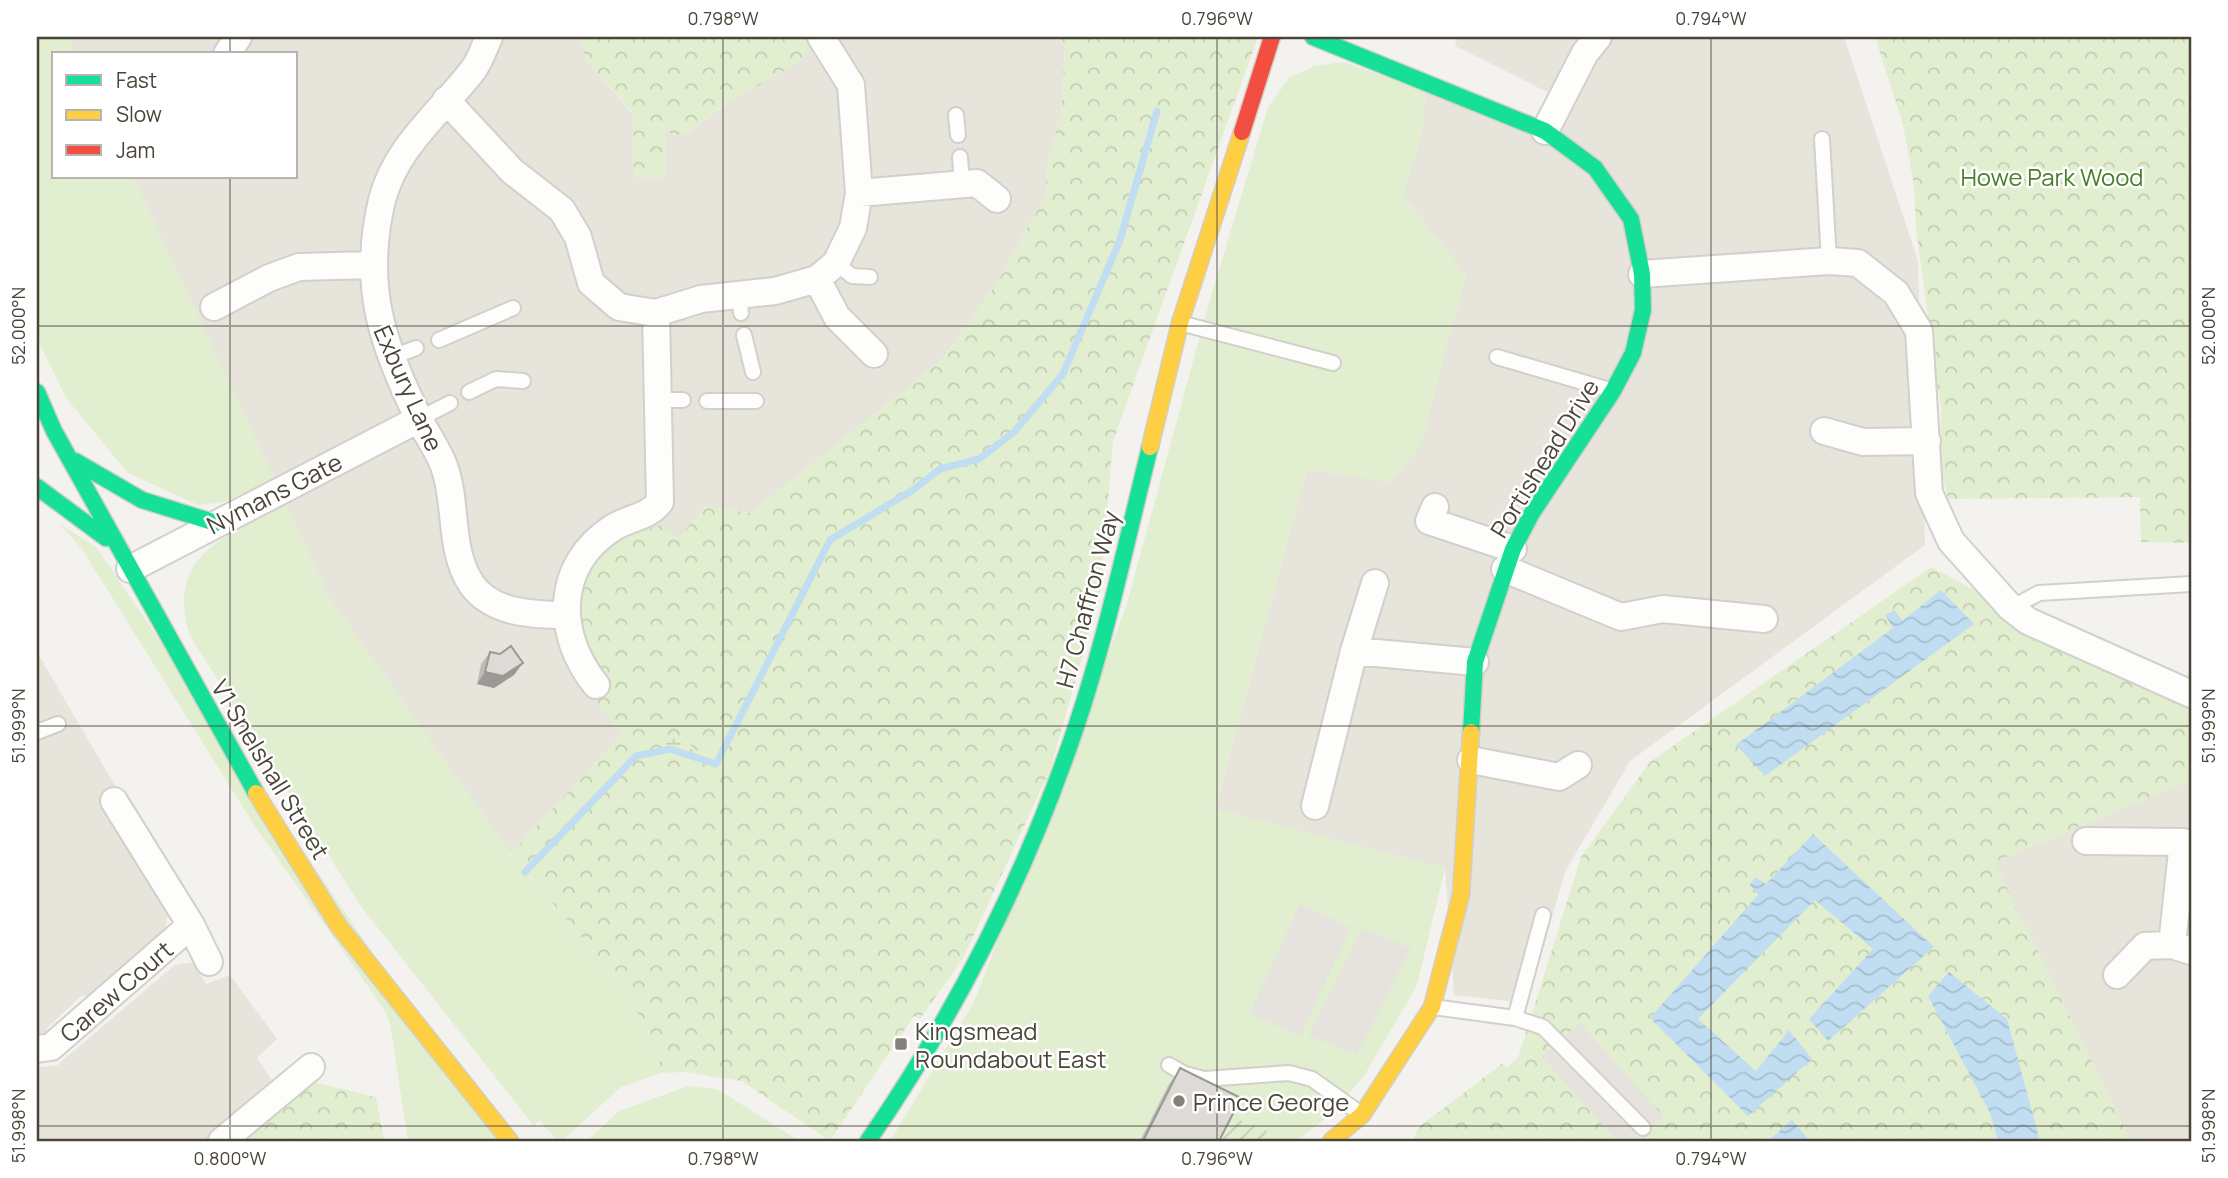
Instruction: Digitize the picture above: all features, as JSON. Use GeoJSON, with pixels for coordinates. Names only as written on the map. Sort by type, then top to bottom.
{"type":"FeatureCollection","features":[{"type":"Feature","properties":{"kind":"street","name":"Exbury Lane"},"geometry":{"type":"LineString","coordinates":[[489,37],[475,68],[400,155],[383,198],[372,265],[376,314],[390,358],[445,467],[460,559],[472,586],[501,607],[539,615],[564,615]]}},
{"type":"Feature","properties":{"kind":"street"},"geometry":{"type":"LineString","coordinates":[[446,100],[512,171],[562,210],[579,237],[591,282],[620,307],[656,313],[701,299],[740,304],[826,271],[853,228],[859,193],[851,85],[821,37]]}},
{"type":"Feature","properties":{"kind":"street","name":"H7 Chaffron Way"},"geometry":{"type":"LineString","coordinates":[[868,1141],[972,972],[1028,855],[1077,723],[1121,566],[1180,323],[1272,37]]}},
{"type":"Feature","properties":{"kind":"street","name":"Portishead Drive"},"geometry":{"type":"LineString","coordinates":[[1313,37],[1374,59],[1545,131],[1595,168],[1631,219],[1642,274],[1643,310],[1633,353],[1613,391],[1532,513],[1509,559],[1475,662],[1461,895],[1432,1007],[1362,1115],[1331,1141]]}},
{"type":"Feature","properties":{"kind":"street"},"geometry":{"type":"LineString","coordinates":[[1363,37],[1374,59]]}},
{"type":"Feature","properties":{"kind":"street"},"geometry":{"type":"LineString","coordinates":[[1545,131],[1585,53],[1598,37]]}},
{"type":"Feature","properties":{"kind":"street"},"geometry":{"type":"LineString","coordinates":[[859,193],[978,183],[997,199]]}},
{"type":"Feature","properties":{"kind":"street"},"geometry":{"type":"LineString","coordinates":[[1642,274],[1829,261],[1858,263],[1896,293],[1919,331],[1928,493],[1951,541],[2011,608],[2028,621],[2191,694]]}},
{"type":"Feature","properties":{"kind":"street"},"geometry":{"type":"LineString","coordinates":[[214,307],[269,278],[299,267],[372,265]]}},
{"type":"Feature","properties":{"kind":"street"},"geometry":{"type":"LineString","coordinates":[[826,271],[837,317],[874,354]]}},
{"type":"Feature","properties":{"kind":"street"},"geometry":{"type":"LineString","coordinates":[[596,685],[582,668],[564,615],[569,583],[584,555],[615,527],[652,513],[660,502],[656,313]]}},
{"type":"Feature","properties":{"kind":"street","name":"V1 Snelshall Street"},"geometry":{"type":"LineString","coordinates":[[37,392],[46,435],[68,456],[236,761],[338,925],[510,1141]]}},
{"type":"Feature","properties":{"kind":"street","name":"Nymans Gate"},"geometry":{"type":"LineString","coordinates":[[125,559],[216,523],[419,419]]}},
{"type":"Feature","properties":{"kind":"street"},"geometry":{"type":"LineString","coordinates":[[1823,428],[1863,442],[1927,441]]}},
{"type":"Feature","properties":{"kind":"street"},"geometry":{"type":"LineString","coordinates":[[68,456],[120,491],[154,507],[216,523]]}},
{"type":"Feature","properties":{"kind":"street"},"geometry":{"type":"LineString","coordinates":[[37,487],[125,559]]}},
{"type":"Feature","properties":{"kind":"street"},"geometry":{"type":"LineString","coordinates":[[1435,506],[1429,521],[1621,617],[1663,608],[1764,619]]}},
{"type":"Feature","properties":{"kind":"street"},"geometry":{"type":"LineString","coordinates":[[1315,806],[1354,650],[1375,583]]}},
{"type":"Feature","properties":{"kind":"street"},"geometry":{"type":"LineString","coordinates":[[1354,650],[1475,662]]}},
{"type":"Feature","properties":{"kind":"street"},"geometry":{"type":"LineString","coordinates":[[1471,760],[1559,777],[1578,765]]}},
{"type":"Feature","properties":{"kind":"street","name":"Carew Court"},"geometry":{"type":"LineString","coordinates":[[114,801],[191,925],[209,962]]}},
{"type":"Feature","properties":{"kind":"street"},"geometry":{"type":"LineString","coordinates":[[2086,841],[2183,842],[2182,948],[2145,946],[2117,975]]}},
{"type":"Feature","properties":{"kind":"street","name":"Carew Court"},"geometry":{"type":"LineString","coordinates":[[37,1049],[51,1047],[191,925]]}},
{"type":"Feature","properties":{"kind":"street"},"geometry":{"type":"LineString","coordinates":[[222,1141],[311,1067]]}},
{"type":"Feature","properties":{"kind":"lane"},"geometry":{"type":"LineString","coordinates":[[957,115],[958,135]]}},
{"type":"Feature","properties":{"kind":"lane"},"geometry":{"type":"LineString","coordinates":[[1822,138],[1829,261]]}},
{"type":"Feature","properties":{"kind":"lane"},"geometry":{"type":"LineString","coordinates":[[960,157],[962,185]]}},
{"type":"Feature","properties":{"kind":"lane"},"geometry":{"type":"LineString","coordinates":[[826,271],[870,276]]}},
{"type":"Feature","properties":{"kind":"lane"},"geometry":{"type":"LineString","coordinates":[[439,340],[513,308]]}},
{"type":"Feature","properties":{"kind":"lane"},"geometry":{"type":"LineString","coordinates":[[1180,323],[1333,363]]}},
{"type":"Feature","properties":{"kind":"lane"},"geometry":{"type":"LineString","coordinates":[[744,335],[752,372]]}},
{"type":"Feature","properties":{"kind":"lane"},"geometry":{"type":"LineString","coordinates":[[390,358],[416,348]]}},
{"type":"Feature","properties":{"kind":"lane"},"geometry":{"type":"LineString","coordinates":[[1497,356],[1613,391]]}},
{"type":"Feature","properties":{"kind":"lane"},"geometry":{"type":"LineString","coordinates":[[469,392],[496,379],[523,380]]}},
{"type":"Feature","properties":{"kind":"lane"},"geometry":{"type":"LineString","coordinates":[[656,400],[683,400]]}},
{"type":"Feature","properties":{"kind":"lane"},"geometry":{"type":"LineString","coordinates":[[707,401],[756,401]]}},
{"type":"Feature","properties":{"kind":"lane"},"geometry":{"type":"LineString","coordinates":[[419,419],[450,402]]}},
{"type":"Feature","properties":{"kind":"lane"},"geometry":{"type":"LineString","coordinates":[[2011,608],[2039,593],[2191,583]]}},
{"type":"Feature","properties":{"kind":"lane"},"geometry":{"type":"LineString","coordinates":[[37,732],[58,724]]}},
{"type":"Feature","properties":{"kind":"lane"},"geometry":{"type":"LineString","coordinates":[[1516,1018],[1543,915]]}},
{"type":"Feature","properties":{"kind":"lane"},"geometry":{"type":"LineString","coordinates":[[1432,1007],[1516,1018],[1543,1027],[1643,1128]]}},
{"type":"Feature","properties":{"kind":"lane"},"geometry":{"type":"LineString","coordinates":[[1169,1065],[1185,1074],[1204,1079],[1289,1073],[1311,1079],[1362,1115]]}},
{"type":"Feature","properties":{"kind":"shaded area"},"geometry":{"type":"Polygon","coordinates":[[[67,37],[579,37],[586,59],[633,115],[634,177],[665,178],[664,125],[686,134],[814,37],[1053,37],[1065,46],[1061,111],[1046,170],[1046,195],[997,283],[940,362],[750,513],[704,506],[603,670],[614,681],[596,702],[623,733],[511,854],[330,599],[133,178],[298,178],[298,52],[75,52],[67,37]]]}},
{"type":"Feature","properties":{"kind":"shaded area"},"geometry":{"type":"Polygon","coordinates":[[[1457,37],[1844,37],[1918,261],[1925,545],[1630,761],[1565,872],[1527,1003],[1454,995],[1445,868],[1215,810],[1307,469],[1390,482],[1466,276],[1403,195],[1422,133],[1425,91],[1538,135],[1551,94],[1455,46],[1457,37]]]}},
{"type":"Feature","properties":{"kind":"shaded area"},"geometry":{"type":"Polygon","coordinates":[[[37,652],[118,791],[100,804],[168,913],[165,932],[94,996],[81,996],[47,1028],[46,1038],[37,1039],[37,652]]]}},
{"type":"Feature","properties":{"kind":"shaded area"},"geometry":{"type":"Polygon","coordinates":[[[2191,780],[2191,1141],[2131,1141],[1994,862],[2191,780]]]}},
{"type":"Feature","properties":{"kind":"shaded area"},"geometry":{"type":"Polygon","coordinates":[[[1300,904],[1351,928],[1300,1036],[1250,1013],[1300,904]]]}},
{"type":"Feature","properties":{"kind":"shaded area"},"geometry":{"type":"Polygon","coordinates":[[[1362,929],[1411,948],[1357,1055],[1309,1035],[1362,929]]]}},
{"type":"Feature","properties":{"kind":"shaded area"},"geometry":{"type":"Polygon","coordinates":[[[194,962],[206,984],[230,975],[277,1039],[257,1058],[275,1085],[210,1141],[37,1141],[37,1067],[56,1066],[175,965],[194,962]]]}},
{"type":"Feature","properties":{"kind":"shaded area"},"geometry":{"type":"Polygon","coordinates":[[[1580,1023],[1664,1117],[1636,1141],[1617,1141],[1542,1057],[1580,1023]]]}},
{"type":"Feature","properties":{"kind":"green space"},"geometry":{"type":"Polygon","coordinates":[[[37,37],[67,37],[75,52],[52,52],[52,178],[133,178],[276,482],[223,502],[198,505],[128,473],[66,398],[37,338],[37,37]]]}},
{"type":"Feature","properties":{"kind":"green space"},"geometry":{"type":"Polygon","coordinates":[[[579,37],[808,37],[814,45],[794,65],[722,106],[686,134],[672,135],[664,126],[665,178],[634,177],[633,114],[586,59],[579,37]]]}},
{"type":"Feature","properties":{"kind":"green space"},"geometry":{"type":"Polygon","coordinates":[[[1053,37],[1258,37],[1113,441],[1100,595],[1050,770],[963,958],[920,1019],[914,1016],[830,1141],[742,1081],[686,1072],[662,1073],[655,1040],[638,1014],[635,1000],[511,854],[623,733],[596,702],[614,680],[592,656],[585,643],[582,628],[582,598],[586,583],[601,557],[622,540],[661,525],[679,538],[704,506],[750,513],[940,362],[997,283],[1046,195],[1046,170],[1061,111],[1065,46],[1053,37]]]}},
{"type":"Feature","properties":{"kind":"green space","name":"Howe Park Wood"},"geometry":{"type":"Polygon","coordinates":[[[1875,37],[2191,37],[2191,543],[2141,542],[2140,497],[1948,499],[1940,463],[1941,409],[1916,229],[1914,186],[1903,124],[1875,37]]]}},
{"type":"Feature","properties":{"kind":"green space"},"geometry":{"type":"Polygon","coordinates":[[[1343,62],[1425,91],[1422,133],[1403,195],[1466,276],[1421,445],[1391,482],[1307,470],[1215,809],[1445,868],[1417,985],[1364,1076],[1332,1113],[1297,1141],[890,1141],[974,1002],[1126,607],[1209,303],[1268,107],[1289,78],[1314,66],[1343,62]]]}},
{"type":"Feature","properties":{"kind":"green space"},"geometry":{"type":"Polygon","coordinates":[[[286,503],[330,599],[511,854],[635,1000],[638,1014],[655,1040],[662,1073],[621,1087],[562,1141],[558,1141],[539,1120],[534,1126],[360,905],[190,636],[184,608],[186,586],[193,567],[222,539],[286,503]]]}},
{"type":"Feature","properties":{"kind":"green space"},"geometry":{"type":"Polygon","coordinates":[[[60,524],[96,547],[501,1141],[408,1141],[390,1024],[384,1009],[254,825],[82,549],[60,524]]]}},
{"type":"Feature","properties":{"kind":"green space"},"geometry":{"type":"Polygon","coordinates":[[[1931,567],[2191,704],[2191,780],[1994,862],[2131,1141],[1412,1141],[1419,1127],[1503,1063],[1507,1067],[1518,1058],[1581,857],[1650,762],[1931,567]]]}},
{"type":"Feature","properties":{"kind":"green space"},"geometry":{"type":"Polygon","coordinates":[[[660,737],[684,740],[701,754],[699,772],[681,758],[667,754],[660,737]]]}},
{"type":"Feature","properties":{"kind":"green space"},"geometry":{"type":"Polygon","coordinates":[[[309,1081],[376,1097],[384,1141],[242,1141],[309,1081]]]}},
{"type":"Feature","properties":{"kind":"green space"},"geometry":{"type":"Polygon","coordinates":[[[688,1086],[717,1089],[800,1141],[587,1141],[619,1111],[688,1086]]]}},
{"type":"Feature","properties":{"kind":"green space"},"geometry":{"type":"Polygon","coordinates":[[[1228,1116],[1266,1130],[1273,1141],[1216,1141],[1228,1116]]]}},
{"type":"Feature","properties":{"kind":"water"},"geometry":{"type":"Polygon","coordinates":[[[1941,590],[1974,624],[1765,776],[1736,745],[1893,628],[1885,615],[1895,610],[1902,621],[1941,590]]]}},
{"type":"Feature","properties":{"kind":"water"},"geometry":{"type":"Polygon","coordinates":[[[1813,834],[1934,947],[1828,1041],[1809,1019],[1873,949],[1815,900],[1698,1019],[1756,1071],[1789,1030],[1812,1059],[1748,1116],[1650,1018],[1758,895],[1750,885],[1755,877],[1766,884],[1813,834]]]}},
{"type":"Feature","properties":{"kind":"water"},"geometry":{"type":"Polygon","coordinates":[[[1949,972],[2007,1019],[2040,1141],[1998,1141],[1990,1113],[1928,996],[1949,972]]]}},
{"type":"Feature","properties":{"kind":"water"},"geometry":{"type":"Polygon","coordinates":[[[1792,1120],[1810,1141],[1768,1141],[1792,1120]]]}},
{"type":"Feature","properties":{"kind":"building"},"geometry":{"type":"Polygon","coordinates":[[[511,646],[523,663],[503,676],[485,672],[490,652],[500,654],[511,646]]]}},
{"type":"Feature","properties":{"kind":"building","name":"Prince George"},"geometry":{"type":"Polygon","coordinates":[[[1180,1068],[1241,1098],[1219,1141],[1143,1141],[1180,1068]]]}},
{"type":"Feature","properties":{"kind":"waterway"},"geometry":{"type":"LineString","coordinates":[[525,872],[636,756],[670,749],[716,764],[830,540],[913,490],[940,469],[979,459],[1014,432],[1063,374],[1120,240],[1157,111]]}},
{"type":"Feature","properties":{"kind":"traffic: fast"},"geometry":{"type":"LineString","coordinates":[[1313,37],[1545,131],[1595,168],[1631,219],[1642,274],[1643,310],[1633,353],[1613,391],[1532,513],[1513,549],[1475,662],[1471,732]]}},
{"type":"Feature","properties":{"kind":"traffic: fast"},"geometry":{"type":"LineString","coordinates":[[37,392],[54,431],[256,793]]}},
{"type":"Feature","properties":{"kind":"traffic: fast"},"geometry":{"type":"LineString","coordinates":[[868,1141],[960,992],[1036,834],[1088,690],[1150,447]]}},
{"type":"Feature","properties":{"kind":"traffic: fast"},"geometry":{"type":"LineString","coordinates":[[75,461],[142,500],[216,523]]}},
{"type":"Feature","properties":{"kind":"traffic: fast"},"geometry":{"type":"LineString","coordinates":[[37,487],[106,538]]}},
{"type":"Feature","properties":{"kind":"traffic: slow"},"geometry":{"type":"LineString","coordinates":[[1150,447],[1180,323],[1242,132]]}},
{"type":"Feature","properties":{"kind":"traffic: slow"},"geometry":{"type":"LineString","coordinates":[[1331,1141],[1362,1115],[1432,1007],[1461,895],[1471,732]]}},
{"type":"Feature","properties":{"kind":"traffic: slow"},"geometry":{"type":"LineString","coordinates":[[256,793],[338,925],[510,1141]]}},
{"type":"Feature","properties":{"kind":"traffic: jam"},"geometry":{"type":"LineString","coordinates":[[1242,132],[1272,37]]}},
{"type":"Feature","properties":{"kind":"place","name":"Kingsmead Roundabout East"},"geometry":{"type":"Point","coordinates":[901,1044]}},
{"type":"Feature","properties":{"kind":"place","name":"Prince George"},"geometry":{"type":"Point","coordinates":[1179,1101]}}]}
